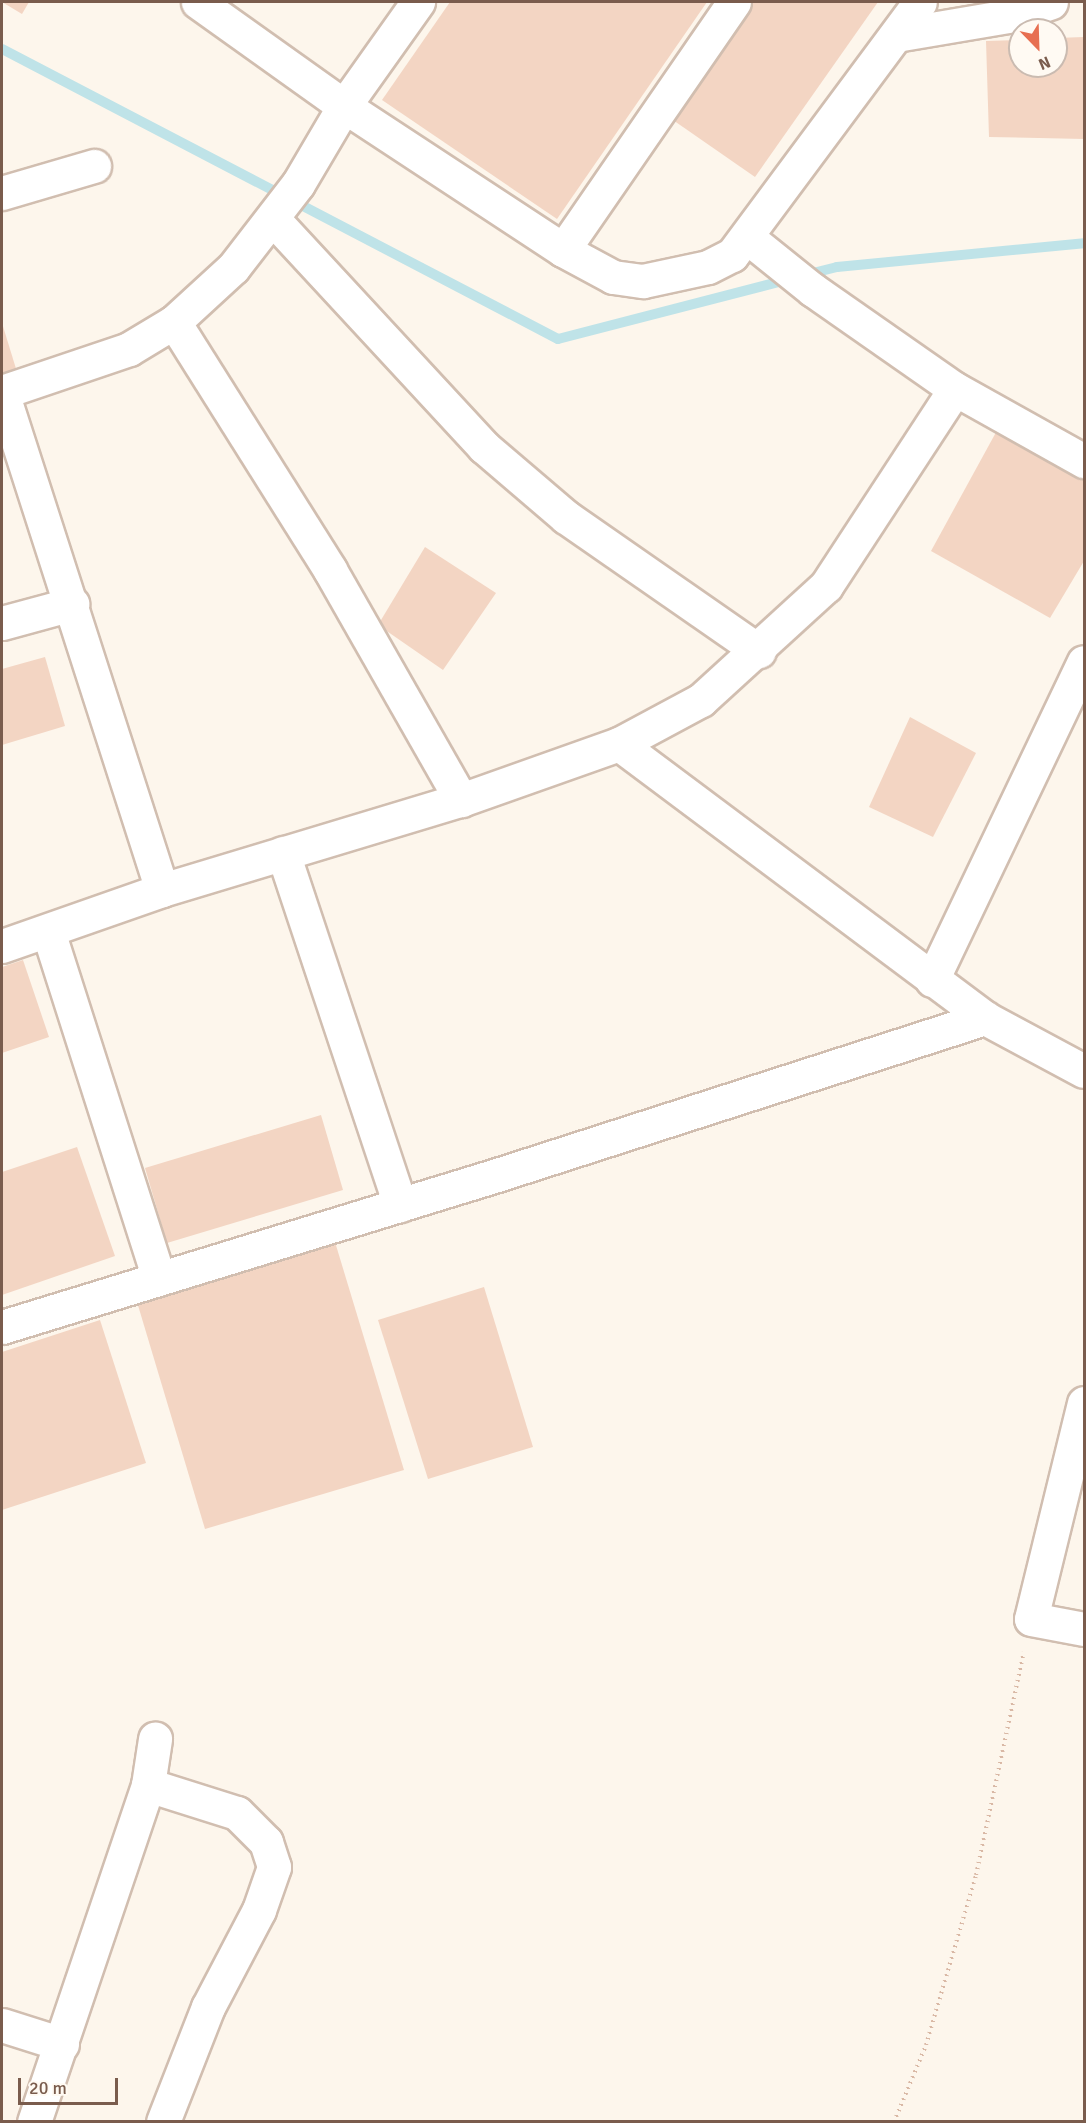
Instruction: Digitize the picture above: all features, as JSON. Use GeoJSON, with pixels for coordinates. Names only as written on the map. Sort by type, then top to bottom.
{"type":"FeatureCollection","features":[{"type":"Feature","properties":{"kind":"street"},"geometry":{"type":"LineString","coordinates":[[198,2],[344,106],[563,250],[613,277],[643,281],[708,267],[732,255],[920,2]]}},
{"type":"Feature","properties":{"kind":"street"},"geometry":{"type":"LineString","coordinates":[[162,890],[2,392],[129,349],[174,322],[233,268],[273,219],[344,106],[418,2]]}},
{"type":"Feature","properties":{"kind":"street"},"geometry":{"type":"LineString","coordinates":[[563,250],[734,2]]}},
{"type":"Feature","properties":{"kind":"street"},"geometry":{"type":"LineString","coordinates":[[896,34],[1014,15],[1051,2]]}},
{"type":"Feature","properties":{"kind":"street"},"geometry":{"type":"LineString","coordinates":[[2,193],[94,166]]}},
{"type":"Feature","properties":{"kind":"street"},"geometry":{"type":"LineString","coordinates":[[273,219],[484,447],[567,517],[759,651]]}},
{"type":"Feature","properties":{"kind":"street"},"geometry":{"type":"LineString","coordinates":[[747,237],[813,290],[955,389],[1084,461]]}},
{"type":"Feature","properties":{"kind":"street"},"geometry":{"type":"LineString","coordinates":[[174,322],[330,570],[461,800]]}},
{"type":"Feature","properties":{"kind":"street"},"geometry":{"type":"LineString","coordinates":[[2,946],[162,890],[461,800],[619,744],[701,700],[759,651],[826,586],[955,389]]}},
{"type":"Feature","properties":{"kind":"street"},"geometry":{"type":"LineString","coordinates":[[2,623],[72,604]]}},
{"type":"Feature","properties":{"kind":"street"},"geometry":{"type":"LineString","coordinates":[[932,980],[1084,662]]}},
{"type":"Feature","properties":{"kind":"street"},"geometry":{"type":"LineString","coordinates":[[619,744],[985,1018],[1084,1071]]}},
{"type":"Feature","properties":{"kind":"street"},"geometry":{"type":"LineString","coordinates":[[283,853],[400,1205]]}},
{"type":"Feature","properties":{"kind":"street"},"geometry":{"type":"LineString","coordinates":[[48,931],[159,1279]]}},
{"type":"Feature","properties":{"kind":"street"},"geometry":{"type":"LineString","coordinates":[[2,1327],[400,1205],[985,1018]]}},
{"type":"Feature","properties":{"kind":"street"},"geometry":{"type":"LineString","coordinates":[[1084,1402],[1031,1619],[1084,1629]]}},
{"type":"Feature","properties":{"kind":"street"},"geometry":{"type":"LineString","coordinates":[[34,2121],[148,1785],[155,1739]]}},
{"type":"Feature","properties":{"kind":"street"},"geometry":{"type":"LineString","coordinates":[[148,1785],[237,1813],[266,1842],[274,1867],[259,1910],[208,2007],[163,2121]]}},
{"type":"Feature","properties":{"kind":"street"},"geometry":{"type":"LineString","coordinates":[[2,2025],[62,2044]]}},
{"type":"Feature","properties":{"kind":"path"},"geometry":{"type":"LineString","coordinates":[[894,2121],[926,2045],[976,1875],[1031,1619]]}},
{"type":"Feature","properties":{"kind":"path"},"geometry":{"type":"LineString","coordinates":[[825,2121],[848,2121]]}},
{"type":"Feature","properties":{"kind":"building"},"geometry":{"type":"Polygon","coordinates":[[[2,2],[29,2],[22,14],[2,2]]]}},
{"type":"Feature","properties":{"kind":"building"},"geometry":{"type":"Polygon","coordinates":[[[450,2],[707,2],[557,219],[382,100],[450,2]]]}},
{"type":"Feature","properties":{"kind":"building"},"geometry":{"type":"Polygon","coordinates":[[[751,2],[878,2],[755,177],[670,118],[751,2]]]}},
{"type":"Feature","properties":{"kind":"building"},"geometry":{"type":"Polygon","coordinates":[[[1084,37],[1084,139],[989,137],[986,41],[1008,40],[1008,78],[1068,78],[1068,38],[1084,37]]]}},
{"type":"Feature","properties":{"kind":"building"},"geometry":{"type":"Polygon","coordinates":[[[2,323],[17,372],[2,376],[2,323]]]}},
{"type":"Feature","properties":{"kind":"building"},"geometry":{"type":"Polygon","coordinates":[[[1000,425],[1084,474],[1084,561],[1050,618],[931,551],[1000,425]]]}},
{"type":"Feature","properties":{"kind":"building"},"geometry":{"type":"Polygon","coordinates":[[[425,547],[496,593],[443,670],[378,625],[425,547]]]}},
{"type":"Feature","properties":{"kind":"building"},"geometry":{"type":"Polygon","coordinates":[[[45,657],[65,726],[2,745],[2,669],[45,657]]]}},
{"type":"Feature","properties":{"kind":"building"},"geometry":{"type":"Polygon","coordinates":[[[910,717],[976,753],[933,837],[869,807],[910,717]]]}},
{"type":"Feature","properties":{"kind":"building"},"geometry":{"type":"Polygon","coordinates":[[[23,960],[49,1037],[2,1053],[2,967],[23,960]]]}},
{"type":"Feature","properties":{"kind":"building"},"geometry":{"type":"Polygon","coordinates":[[[321,1115],[343,1190],[167,1243],[145,1168],[321,1115]]]}},
{"type":"Feature","properties":{"kind":"building"},"geometry":{"type":"Polygon","coordinates":[[[77,1147],[115,1256],[2,1295],[2,1172],[77,1147]]]}},
{"type":"Feature","properties":{"kind":"building"},"geometry":{"type":"Polygon","coordinates":[[[335,1242],[404,1470],[205,1529],[137,1302],[335,1242]]]}},
{"type":"Feature","properties":{"kind":"building"},"geometry":{"type":"Polygon","coordinates":[[[484,1287],[533,1447],[428,1479],[378,1320],[484,1287]]]}},
{"type":"Feature","properties":{"kind":"building"},"geometry":{"type":"Polygon","coordinates":[[[100,1320],[146,1463],[2,1510],[2,1352],[100,1320]]]}},
{"type":"Feature","properties":{"kind":"waterway"},"geometry":{"type":"LineString","coordinates":[[2,49],[558,339],[790,279]]}},
{"type":"Feature","properties":{"kind":"waterway"},"geometry":{"type":"LineString","coordinates":[[805,275],[837,267],[1084,243]]}}]}
